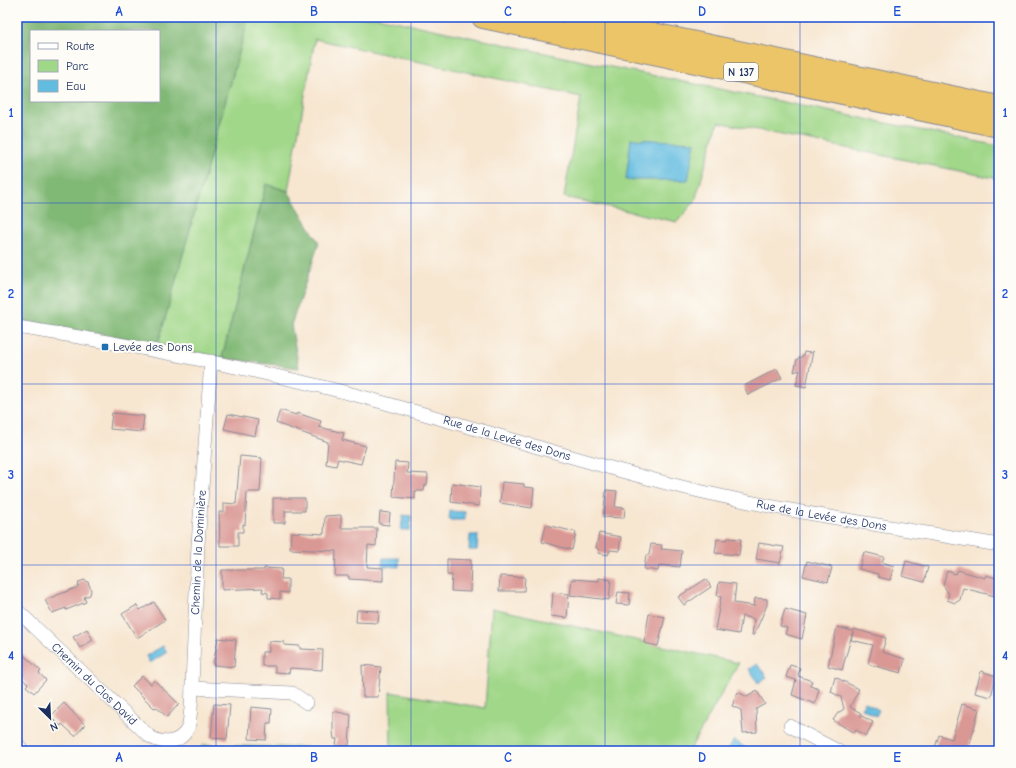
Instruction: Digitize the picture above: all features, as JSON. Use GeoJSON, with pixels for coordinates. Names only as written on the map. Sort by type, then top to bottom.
{"type":"FeatureCollection","features":[{"type":"Feature","properties":{"kind":"highway","name":"N 137"},"geometry":{"type":"LineString","coordinates":[[483,17],[999,126]]}},
{"type":"Feature","properties":{"kind":"highway","name":"N 137"},"geometry":{"type":"LineString","coordinates":[[572,17],[999,107]]}},
{"type":"Feature","properties":{"kind":"street","name":"Rue de la Levée des Dons"},"geometry":{"type":"LineString","coordinates":[[17,327],[95,339],[211,361],[345,392],[680,486],[740,500],[999,545]]}},
{"type":"Feature","properties":{"kind":"street","name":"Chemin de la Dominière"},"geometry":{"type":"LineString","coordinates":[[172,751],[177,739],[188,728],[192,688],[198,545],[211,361]]}},
{"type":"Feature","properties":{"kind":"street","name":"Chemin du Clos David"},"geometry":{"type":"LineString","coordinates":[[17,610],[149,736],[161,742],[177,739]]}},
{"type":"Feature","properties":{"kind":"street"},"geometry":{"type":"LineString","coordinates":[[192,688],[292,693],[307,703]]}},
{"type":"Feature","properties":{"kind":"street"},"geometry":{"type":"LineString","coordinates":[[790,726],[838,751]]}},
{"type":"Feature","properties":{"kind":"street"},"geometry":{"type":"LineString","coordinates":[[17,743],[22,751]]}},
{"type":"Feature","properties":{"kind":"green space"},"geometry":{"type":"Polygon","coordinates":[[[17,17],[249,17],[158,344],[17,320],[17,17]]]}},
{"type":"Feature","properties":{"kind":"green space"},"geometry":{"type":"Polygon","coordinates":[[[249,17],[377,17],[587,62],[999,146],[999,179],[718,122],[695,201],[677,222],[564,197],[581,97],[315,39],[288,191],[266,184],[222,358],[158,344],[249,17]]]}},
{"type":"Feature","properties":{"kind":"green space"},"geometry":{"type":"Polygon","coordinates":[[[266,184],[288,191],[319,243],[291,325],[299,368],[222,358],[266,184]]]}},
{"type":"Feature","properties":{"kind":"green space"},"geometry":{"type":"Polygon","coordinates":[[[492,608],[739,663],[689,751],[197,751],[203,745],[391,749],[390,692],[485,708],[492,608]]]}},
{"type":"Feature","properties":{"kind":"water"},"geometry":{"type":"Polygon","coordinates":[[[631,139],[695,142],[688,180],[626,180],[631,139]]]}},
{"type":"Feature","properties":{"kind":"water"},"geometry":{"type":"Polygon","coordinates":[[[450,511],[465,512],[465,520],[449,520],[450,511]]]}},
{"type":"Feature","properties":{"kind":"water"},"geometry":{"type":"Polygon","coordinates":[[[403,515],[411,516],[410,530],[401,530],[403,515]]]}},
{"type":"Feature","properties":{"kind":"water"},"geometry":{"type":"Polygon","coordinates":[[[470,535],[478,535],[477,550],[469,550],[470,535]]]}},
{"type":"Feature","properties":{"kind":"water"},"geometry":{"type":"Polygon","coordinates":[[[383,558],[399,558],[399,567],[382,566],[383,558]]]}},
{"type":"Feature","properties":{"kind":"water"},"geometry":{"type":"Polygon","coordinates":[[[163,646],[167,652],[150,663],[146,656],[163,646]]]}},
{"type":"Feature","properties":{"kind":"water"},"geometry":{"type":"Polygon","coordinates":[[[757,664],[767,677],[758,683],[749,669],[757,664]]]}},
{"type":"Feature","properties":{"kind":"water"},"geometry":{"type":"Polygon","coordinates":[[[865,702],[879,710],[876,716],[861,708],[865,702]]]}},
{"type":"Feature","properties":{"kind":"water"},"geometry":{"type":"Polygon","coordinates":[[[734,740],[750,751],[734,751],[729,748],[734,740]]]}},
{"type":"Feature","properties":{"kind":"building"},"geometry":{"type":"Polygon","coordinates":[[[813,351],[806,387],[796,385],[800,370],[794,372],[797,359],[803,356],[804,352],[810,353],[813,351]]]}},
{"type":"Feature","properties":{"kind":"building"},"geometry":{"type":"Polygon","coordinates":[[[777,369],[782,378],[748,395],[744,386],[777,369]]]}},
{"type":"Feature","properties":{"kind":"building"},"geometry":{"type":"Polygon","coordinates":[[[280,410],[296,415],[297,413],[321,421],[319,427],[344,433],[342,440],[366,446],[361,464],[338,459],[336,466],[326,464],[328,442],[276,423],[280,410]]]}},
{"type":"Feature","properties":{"kind":"building"},"geometry":{"type":"Polygon","coordinates":[[[112,413],[144,416],[142,432],[110,429],[112,413]]]}},
{"type":"Feature","properties":{"kind":"building"},"geometry":{"type":"Polygon","coordinates":[[[228,414],[258,420],[255,436],[224,429],[228,414]]]}},
{"type":"Feature","properties":{"kind":"building"},"geometry":{"type":"Polygon","coordinates":[[[240,456],[262,458],[260,492],[247,492],[245,525],[243,524],[243,532],[238,532],[238,546],[220,546],[219,512],[224,512],[224,503],[236,504],[240,456]]]}},
{"type":"Feature","properties":{"kind":"building"},"geometry":{"type":"Polygon","coordinates":[[[395,462],[408,463],[407,473],[428,474],[427,485],[425,485],[424,491],[415,491],[415,499],[393,497],[395,462]]]}},
{"type":"Feature","properties":{"kind":"building"},"geometry":{"type":"Polygon","coordinates":[[[502,482],[524,484],[524,487],[534,488],[532,508],[500,503],[502,482]]]}},
{"type":"Feature","properties":{"kind":"building"},"geometry":{"type":"Polygon","coordinates":[[[452,483],[480,487],[479,506],[451,502],[452,483]]]}},
{"type":"Feature","properties":{"kind":"building"},"geometry":{"type":"Polygon","coordinates":[[[606,490],[617,491],[615,507],[625,508],[624,518],[603,517],[606,490]]]}},
{"type":"Feature","properties":{"kind":"building"},"geometry":{"type":"Polygon","coordinates":[[[273,498],[305,498],[305,511],[285,511],[285,523],[273,523],[273,498]]]}},
{"type":"Feature","properties":{"kind":"building"},"geometry":{"type":"Polygon","coordinates":[[[380,512],[390,513],[389,525],[379,524],[380,512]]]}},
{"type":"Feature","properties":{"kind":"building"},"geometry":{"type":"Polygon","coordinates":[[[341,515],[341,528],[377,528],[376,546],[368,545],[367,567],[383,568],[383,581],[349,579],[349,576],[335,576],[336,551],[290,549],[291,532],[324,534],[325,516],[341,515]]]}},
{"type":"Feature","properties":{"kind":"building"},"geometry":{"type":"Polygon","coordinates":[[[546,525],[576,532],[572,550],[542,542],[546,525]]]}},
{"type":"Feature","properties":{"kind":"building"},"geometry":{"type":"Polygon","coordinates":[[[599,533],[621,537],[619,551],[610,550],[608,555],[598,553],[599,549],[596,548],[599,533]]]}},
{"type":"Feature","properties":{"kind":"building"},"geometry":{"type":"Polygon","coordinates":[[[727,538],[741,539],[739,555],[715,553],[717,539],[727,540],[727,538]]]}},
{"type":"Feature","properties":{"kind":"building"},"geometry":{"type":"Polygon","coordinates":[[[759,543],[784,547],[780,563],[756,559],[759,543]]]}},
{"type":"Feature","properties":{"kind":"building"},"geometry":{"type":"Polygon","coordinates":[[[651,544],[662,545],[661,549],[682,551],[680,567],[659,565],[658,571],[644,569],[646,555],[649,555],[651,544]]]}},
{"type":"Feature","properties":{"kind":"building"},"geometry":{"type":"Polygon","coordinates":[[[864,552],[884,557],[882,562],[894,566],[890,580],[878,577],[878,574],[859,569],[864,552]]]}},
{"type":"Feature","properties":{"kind":"building"},"geometry":{"type":"Polygon","coordinates":[[[447,559],[471,560],[470,592],[451,591],[452,575],[447,575],[447,559]]]}},
{"type":"Feature","properties":{"kind":"building"},"geometry":{"type":"Polygon","coordinates":[[[807,561],[832,567],[828,582],[803,576],[807,561]]]}},
{"type":"Feature","properties":{"kind":"building"},"geometry":{"type":"Polygon","coordinates":[[[906,561],[928,567],[924,582],[902,576],[906,561]]]}},
{"type":"Feature","properties":{"kind":"building"},"geometry":{"type":"Polygon","coordinates":[[[264,568],[282,569],[281,579],[288,579],[288,593],[280,592],[280,599],[268,598],[268,593],[262,592],[263,588],[222,590],[222,570],[264,570],[264,568]]]}},
{"type":"Feature","properties":{"kind":"building"},"geometry":{"type":"Polygon","coordinates":[[[958,570],[985,578],[986,575],[999,579],[999,597],[963,588],[960,600],[955,603],[947,600],[949,594],[943,585],[947,571],[956,574],[958,570]]]}},
{"type":"Feature","properties":{"kind":"building"},"geometry":{"type":"Polygon","coordinates":[[[500,576],[525,577],[524,591],[499,591],[500,576]]]}},
{"type":"Feature","properties":{"kind":"building"},"geometry":{"type":"Polygon","coordinates":[[[599,578],[611,580],[609,600],[570,595],[572,579],[599,581],[599,578]]]}},
{"type":"Feature","properties":{"kind":"building"},"geometry":{"type":"Polygon","coordinates":[[[706,579],[711,587],[684,605],[678,597],[706,579]]]}},
{"type":"Feature","properties":{"kind":"building"},"geometry":{"type":"Polygon","coordinates":[[[84,580],[88,582],[91,590],[90,595],[84,597],[86,602],[66,610],[66,608],[52,613],[45,600],[78,587],[79,582],[84,580]]]}},
{"type":"Feature","properties":{"kind":"building"},"geometry":{"type":"Polygon","coordinates":[[[719,582],[736,584],[734,603],[754,606],[755,598],[767,599],[767,605],[754,635],[752,635],[754,619],[742,616],[739,634],[715,630],[721,597],[717,596],[719,582]]]}},
{"type":"Feature","properties":{"kind":"building"},"geometry":{"type":"Polygon","coordinates":[[[553,592],[569,594],[567,618],[551,616],[553,592]]]}},
{"type":"Feature","properties":{"kind":"building"},"geometry":{"type":"Polygon","coordinates":[[[618,592],[630,593],[629,605],[616,604],[618,592]]]}},
{"type":"Feature","properties":{"kind":"building"},"geometry":{"type":"Polygon","coordinates":[[[154,602],[165,620],[137,638],[122,614],[137,605],[140,610],[154,602]]]}},
{"type":"Feature","properties":{"kind":"building"},"geometry":{"type":"Polygon","coordinates":[[[785,609],[807,615],[802,639],[785,634],[787,628],[780,626],[785,609]]]}},
{"type":"Feature","properties":{"kind":"building"},"geometry":{"type":"Polygon","coordinates":[[[357,610],[379,611],[378,623],[356,622],[357,610]]]}},
{"type":"Feature","properties":{"kind":"building"},"geometry":{"type":"Polygon","coordinates":[[[649,614],[665,617],[658,646],[644,643],[649,614]]]}},
{"type":"Feature","properties":{"kind":"building"},"geometry":{"type":"Polygon","coordinates":[[[837,627],[853,631],[842,670],[828,666],[837,627]]]}},
{"type":"Feature","properties":{"kind":"building"},"geometry":{"type":"Polygon","coordinates":[[[87,629],[93,640],[80,648],[73,637],[87,629]]]}},
{"type":"Feature","properties":{"kind":"building"},"geometry":{"type":"Polygon","coordinates":[[[854,629],[886,638],[882,652],[905,659],[901,673],[868,664],[873,645],[851,640],[854,629]]]}},
{"type":"Feature","properties":{"kind":"building"},"geometry":{"type":"Polygon","coordinates":[[[218,638],[236,640],[234,667],[213,665],[218,638]]]}},
{"type":"Feature","properties":{"kind":"building"},"geometry":{"type":"Polygon","coordinates":[[[269,641],[284,642],[284,645],[300,646],[300,649],[323,650],[322,670],[290,668],[289,673],[275,672],[275,666],[262,666],[262,652],[269,652],[269,641]]]}},
{"type":"Feature","properties":{"kind":"building"},"geometry":{"type":"Polygon","coordinates":[[[17,649],[41,671],[39,673],[46,680],[34,693],[26,686],[28,684],[17,674],[17,649]]]}},
{"type":"Feature","properties":{"kind":"building"},"geometry":{"type":"Polygon","coordinates":[[[362,665],[381,667],[378,697],[363,697],[362,665]]]}},
{"type":"Feature","properties":{"kind":"building"},"geometry":{"type":"Polygon","coordinates":[[[790,665],[800,668],[798,676],[812,681],[810,686],[819,689],[815,704],[792,695],[796,680],[786,677],[790,665]]]}},
{"type":"Feature","properties":{"kind":"building"},"geometry":{"type":"Polygon","coordinates":[[[981,671],[996,676],[991,697],[975,693],[981,671]]]}},
{"type":"Feature","properties":{"kind":"building"},"geometry":{"type":"Polygon","coordinates":[[[142,676],[151,684],[154,680],[179,704],[167,717],[156,707],[154,708],[132,686],[142,676]]]}},
{"type":"Feature","properties":{"kind":"building"},"geometry":{"type":"Polygon","coordinates":[[[835,677],[859,689],[850,707],[861,713],[860,715],[873,722],[866,736],[856,730],[854,733],[833,720],[838,713],[844,709],[841,697],[831,692],[835,677]]]}},
{"type":"Feature","properties":{"kind":"building"},"geometry":{"type":"Polygon","coordinates":[[[757,691],[765,704],[756,709],[757,732],[743,733],[741,710],[732,706],[738,692],[747,697],[757,691]]]}},
{"type":"Feature","properties":{"kind":"building"},"geometry":{"type":"Polygon","coordinates":[[[64,703],[85,725],[75,736],[62,724],[61,726],[50,717],[64,703]]]}},
{"type":"Feature","properties":{"kind":"building"},"geometry":{"type":"Polygon","coordinates":[[[214,704],[230,705],[227,739],[211,738],[214,704]]]}},
{"type":"Feature","properties":{"kind":"building"},"geometry":{"type":"Polygon","coordinates":[[[962,704],[979,709],[968,751],[934,751],[939,735],[952,739],[962,704]]]}},
{"type":"Feature","properties":{"kind":"building"},"geometry":{"type":"Polygon","coordinates":[[[251,707],[272,709],[271,723],[267,723],[266,740],[249,739],[251,707]]]}},
{"type":"Feature","properties":{"kind":"building"},"geometry":{"type":"Polygon","coordinates":[[[333,711],[351,715],[349,746],[336,746],[337,739],[334,739],[333,732],[333,711]]]}},
{"type":"Feature","properties":{"kind":"place","name":"Levée des Dons"},"geometry":{"type":"Point","coordinates":[105,347]}}]}
